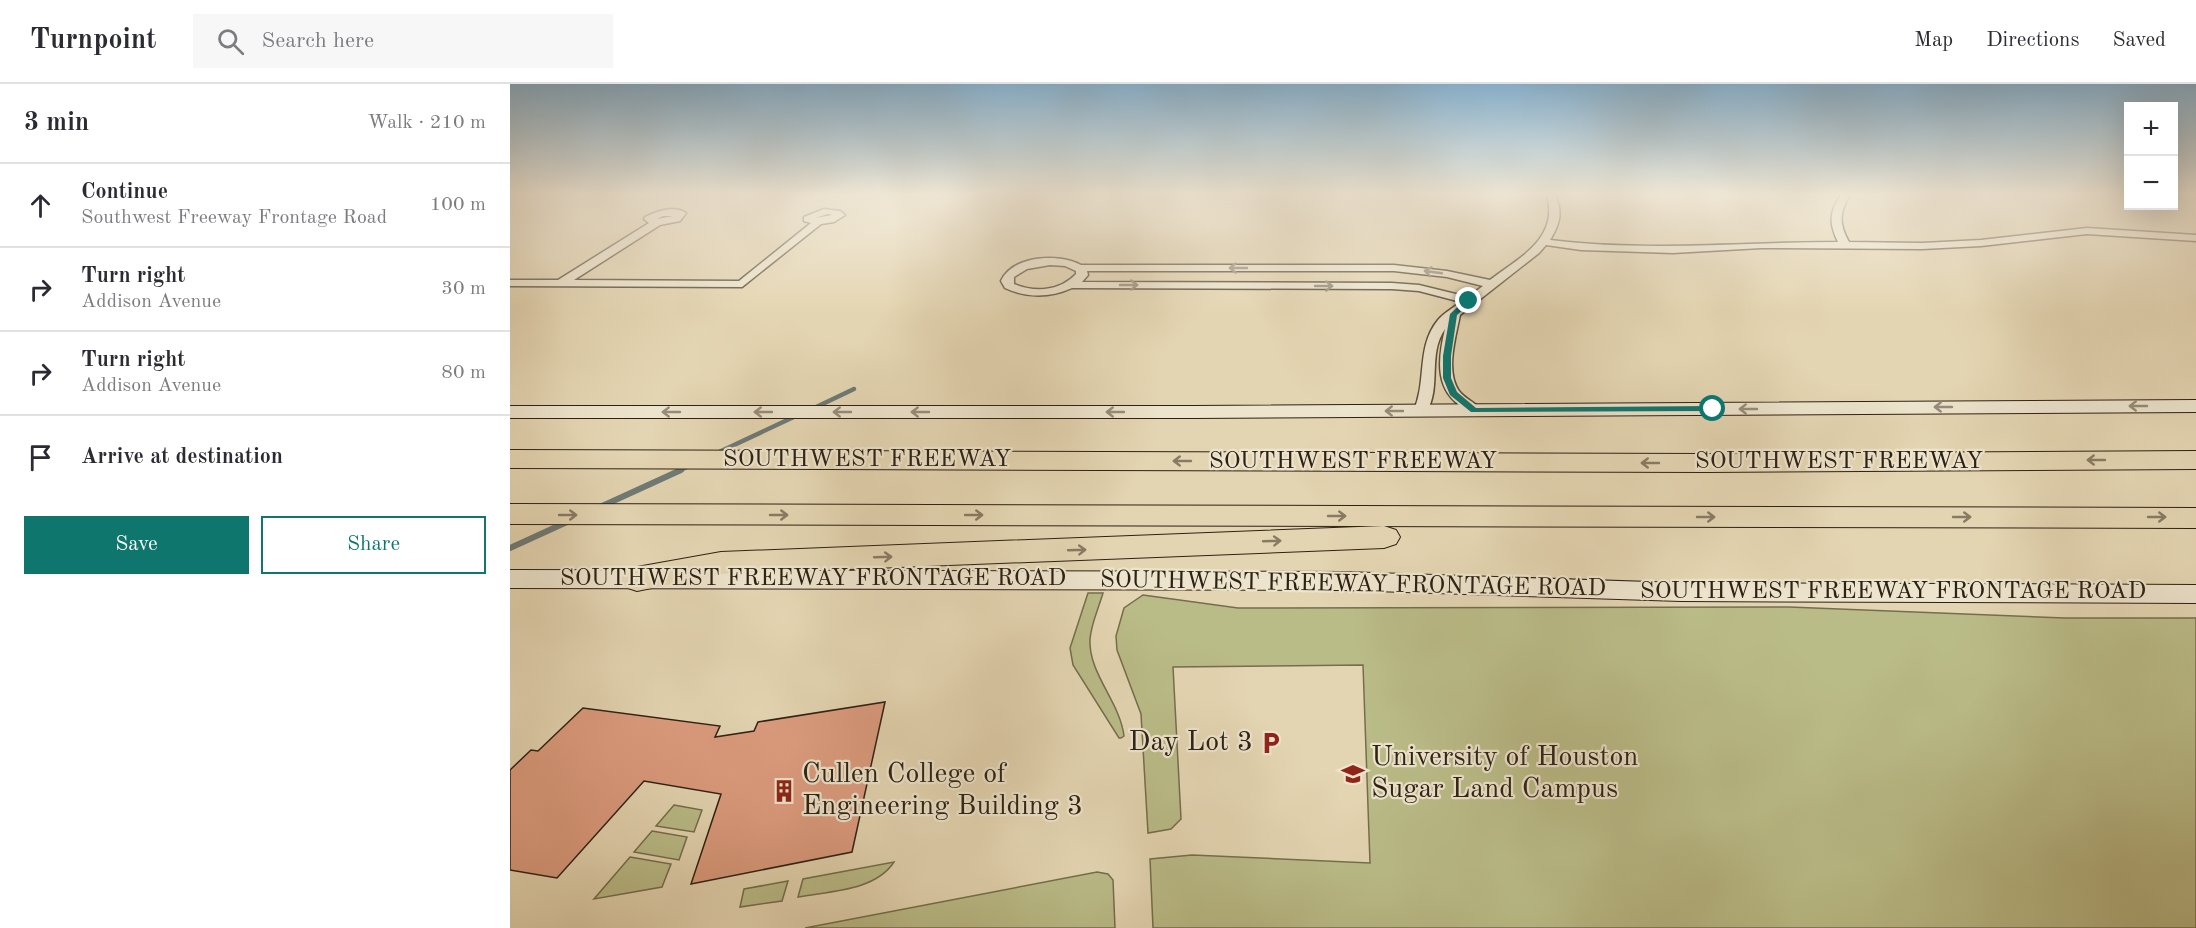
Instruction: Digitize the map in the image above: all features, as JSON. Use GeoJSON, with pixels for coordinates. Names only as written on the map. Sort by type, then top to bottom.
{"type":"FeatureCollection","features":[{"type":"Feature","properties":{"kind":"highway","name":"SOUTHWEST FREEWAY"},"geometry":{"type":"LineString","coordinates":[[510,459],[1708,463],[2196,460]]}},
{"type":"Feature","properties":{"kind":"highway"},"geometry":{"type":"LineString","coordinates":[[510,514],[2196,518]]}},
{"type":"Feature","properties":{"kind":"highway"},"geometry":{"type":"LineString","coordinates":[[637,579],[721,563],[1497,534],[1585,516]]}},
{"type":"Feature","properties":{"kind":"main road"},"geometry":{"type":"LineString","coordinates":[[510,412],[2196,406]]}},
{"type":"Feature","properties":{"kind":"main road","name":"SOUTHWEST FREEWAY FRONTAGE ROAD"},"geometry":{"type":"LineString","coordinates":[[510,579],[1344,581],[1681,592],[2196,594]]}},
{"type":"Feature","properties":{"kind":"street"},"geometry":{"type":"LineString","coordinates":[[561,283],[638,234]]}},
{"type":"Feature","properties":{"kind":"street"},"geometry":{"type":"LineString","coordinates":[[510,283],[742,284],[803,234]]}},
{"type":"Feature","properties":{"kind":"street"},"geometry":{"type":"LineString","coordinates":[[1421,410],[1427,394],[1429,344],[1434,333],[1444,321],[1543,242],[1547,234]]}},
{"type":"Feature","properties":{"kind":"street"},"geometry":{"type":"LineString","coordinates":[[1839,234],[1845,245]]}},
{"type":"Feature","properties":{"kind":"street"},"geometry":{"type":"LineString","coordinates":[[1543,242],[1581,247],[1645,250],[1845,245],[1922,246],[1981,243],[2057,234]]}},
{"type":"Feature","properties":{"kind":"street"},"geometry":{"type":"LineString","coordinates":[[2140,234],[2196,238]]}},
{"type":"Feature","properties":{"kind":"street"},"geometry":{"type":"LineString","coordinates":[[1469,301],[1419,288],[1285,285],[1071,285],[1036,292],[1015,289],[1007,281],[1013,271],[1033,264],[1057,261],[1078,268],[1423,270],[1490,284]]}},
{"type":"Feature","properties":{"kind":"street"},"geometry":{"type":"LineString","coordinates":[[1071,285],[1082,275],[1078,268]]}},
{"type":"Feature","properties":{"kind":"street"},"geometry":{"type":"LineString","coordinates":[[1285,285],[1290,268]]}},
{"type":"Feature","properties":{"kind":"street"},"geometry":{"type":"LineString","coordinates":[[1454,314],[1447,356],[1447,378],[1453,393],[1474,410]]}},
{"type":"Feature","properties":{"kind":"green space"},"geometry":{"type":"Polygon","coordinates":[[[1088,593],[1103,593],[1092,627],[1091,652],[1099,676],[1117,711],[1124,736],[1121,738],[1073,665],[1070,648],[1088,593]]]}},
{"type":"Feature","properties":{"kind":"green space"},"geometry":{"type":"Polygon","coordinates":[[[1143,595],[1238,608],[1789,607],[2065,618],[2196,618],[2196,928],[1153,928],[1150,859],[1192,855],[1370,863],[1363,665],[1173,667],[1181,819],[1171,829],[1148,833],[1141,714],[1117,650],[1116,636],[1124,608],[1143,595]]]}},
{"type":"Feature","properties":{"kind":"green space"},"geometry":{"type":"Polygon","coordinates":[[[674,805],[702,810],[694,832],[656,826],[674,805]]]}},
{"type":"Feature","properties":{"kind":"green space"},"geometry":{"type":"Polygon","coordinates":[[[652,831],[687,837],[679,860],[634,852],[652,831]]]}},
{"type":"Feature","properties":{"kind":"green space"},"geometry":{"type":"Polygon","coordinates":[[[630,857],[671,864],[662,887],[594,899],[630,857]]]}},
{"type":"Feature","properties":{"kind":"green space"},"geometry":{"type":"Polygon","coordinates":[[[894,862],[886,872],[864,884],[798,897],[803,879],[894,862]]]}},
{"type":"Feature","properties":{"kind":"green space"},"geometry":{"type":"Polygon","coordinates":[[[1097,872],[1108,874],[1113,880],[1115,928],[805,928],[1097,872]]]}},
{"type":"Feature","properties":{"kind":"green space"},"geometry":{"type":"Polygon","coordinates":[[[788,881],[782,901],[740,907],[744,889],[788,881]]]}},
{"type":"Feature","properties":{"kind":"building","name":"Cullen College of Engineering Building 3"},"geometry":{"type":"Polygon","coordinates":[[[885,702],[852,852],[691,884],[721,794],[644,781],[557,878],[510,870],[510,770],[531,750],[538,751],[583,708],[720,726],[715,737],[754,731],[758,722],[885,702]]]}},
{"type":"Feature","properties":{"kind":"waterway"},"geometry":{"type":"LineString","coordinates":[[812,409],[854,389]]}},
{"type":"Feature","properties":{"kind":"waterway"},"geometry":{"type":"LineString","coordinates":[[717,453],[798,415]]}},
{"type":"Feature","properties":{"kind":"waterway"},"geometry":{"type":"LineString","coordinates":[[678,471],[687,467]]}},
{"type":"Feature","properties":{"kind":"waterway"},"geometry":{"type":"LineString","coordinates":[[600,507],[681,470]]}},
{"type":"Feature","properties":{"kind":"waterway"},"geometry":{"type":"LineString","coordinates":[[510,548],[567,522]]}},
{"type":"Feature","properties":{"kind":"place","name":"Day Lot 3"},"geometry":{"type":"Point","coordinates":[1271,743]}},
{"type":"Feature","properties":{"kind":"place","name":"University of Houston Sugar Land Campus"},"geometry":{"type":"Point","coordinates":[1353,774]}},
{"type":"Feature","properties":{"kind":"place","name":"Cullen College of Engineering Building 3"},"geometry":{"type":"Point","coordinates":[784,791]}},
{"type":"Feature","properties":{"kind":"route"},"geometry":{"type":"LineString","coordinates":[[1469,301],[1454,314],[1447,356],[1447,378],[1453,393],[1474,410],[1713,409]]}}]}
